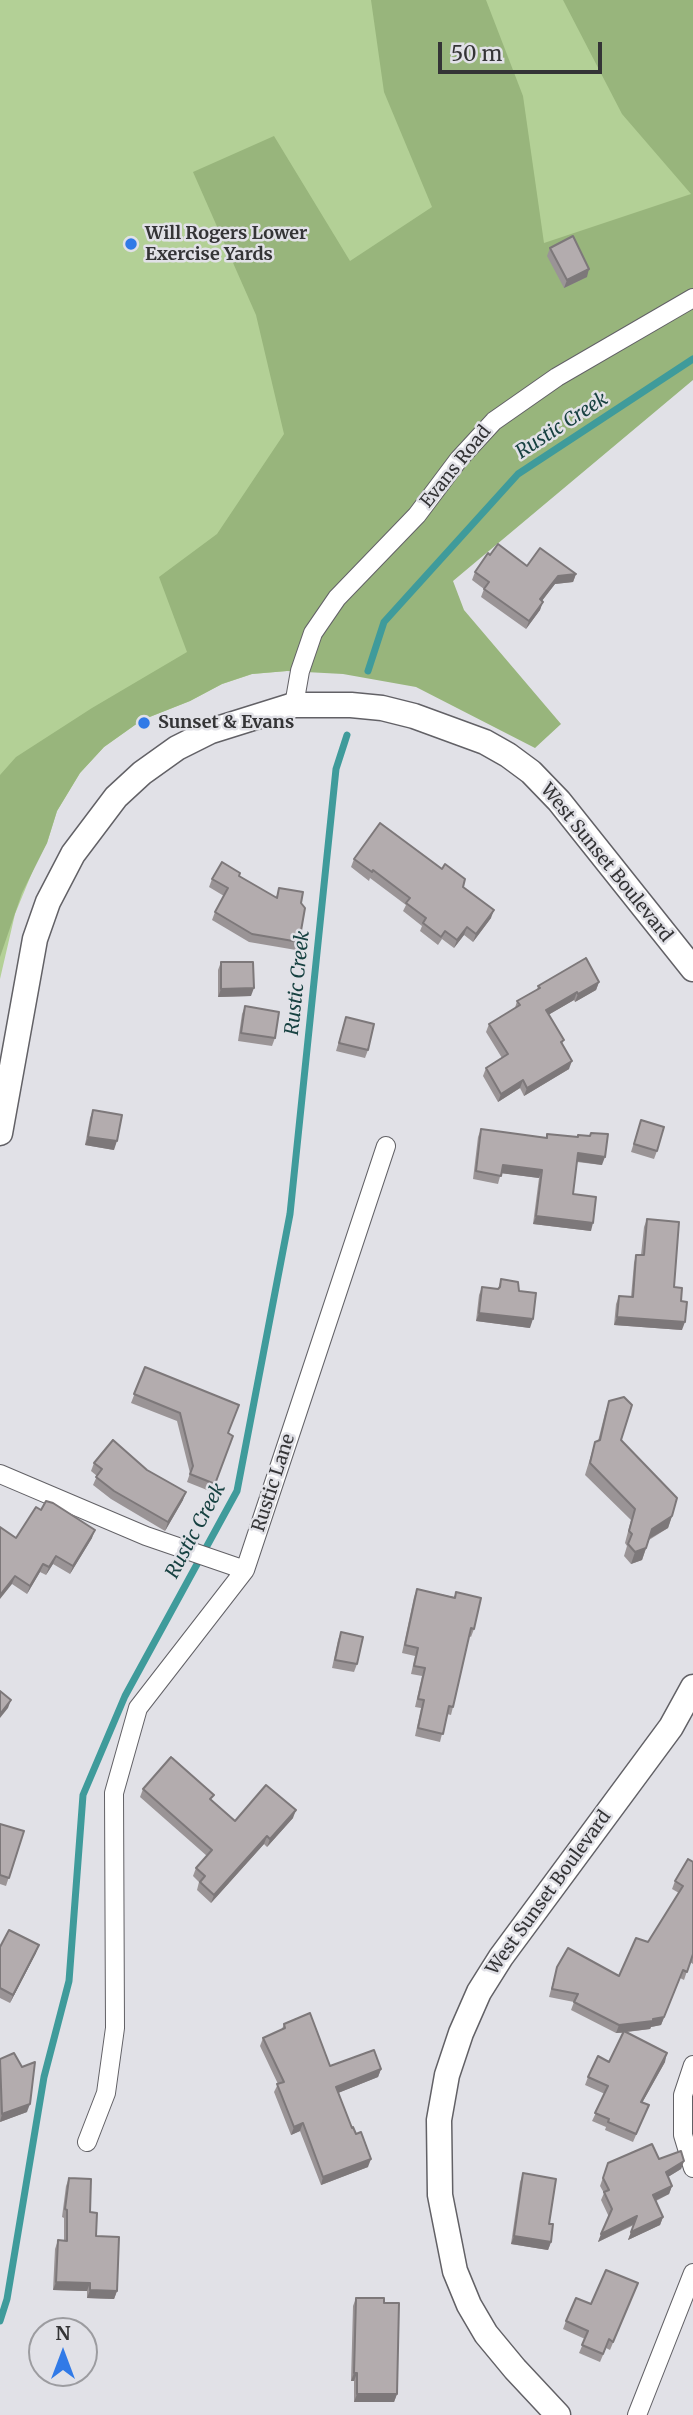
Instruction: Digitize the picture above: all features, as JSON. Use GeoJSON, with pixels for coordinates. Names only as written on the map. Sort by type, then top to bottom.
{"type":"FeatureCollection","features":[{"type":"Feature","properties":{"kind":"main road","name":"West Sunset Boulevard"},"geometry":{"type":"LineString","coordinates":[[0,1133],[35,939],[48,902],[79,845],[116,797],[142,773],[177,748],[211,731],[295,705],[351,705],[403,713],[449,727],[508,755],[530,772],[559,801],[693,969]]}},
{"type":"Feature","properties":{"kind":"main road","name":"West Sunset Boulevard"},"geometry":{"type":"LineString","coordinates":[[558,2415],[486,2334],[469,2305],[455,2272],[440,2195],[439,2120],[447,2075],[460,2033],[479,1992],[500,1957],[671,1727],[693,1687]]}},
{"type":"Feature","properties":{"kind":"street","name":"Evans Road"},"geometry":{"type":"LineString","coordinates":[[295,705],[300,671],[313,633],[337,598],[417,515],[459,459],[494,421],[557,377],[693,298]]}},
{"type":"Feature","properties":{"kind":"street","name":"Rustic Lane"},"geometry":{"type":"LineString","coordinates":[[87,2141],[106,2093],[115,2028],[114,1794],[138,1708],[245,1570],[386,1146]]}},
{"type":"Feature","properties":{"kind":"street"},"geometry":{"type":"LineString","coordinates":[[0,1474],[146,1536],[245,1570]]}},
{"type":"Feature","properties":{"kind":"street"},"geometry":{"type":"LineString","coordinates":[[693,2064],[683,2095],[683,2135],[693,2168]]}},
{"type":"Feature","properties":{"kind":"street"},"geometry":{"type":"LineString","coordinates":[[637,2415],[693,2273]]}},
{"type":"Feature","properties":{"kind":"green space"},"geometry":{"type":"Polygon","coordinates":[[[0,0],[693,0],[693,270],[287,671],[252,674],[222,684],[190,701],[142,720],[104,747],[80,773],[57,811],[47,843],[15,914],[0,979],[0,0]]]}},
{"type":"Feature","properties":{"kind":"green space"},"geometry":{"type":"Polygon","coordinates":[[[371,0],[486,0],[523,96],[544,243],[691,194],[622,114],[563,0],[693,0],[693,380],[453,581],[464,610],[561,724],[535,748],[416,687],[343,674],[287,671],[252,674],[222,684],[190,701],[142,720],[104,747],[80,773],[57,811],[47,843],[22,893],[0,957],[0,775],[16,757],[187,652],[159,577],[217,534],[284,434],[256,315],[193,172],[274,136],[350,261],[432,207],[384,92],[371,0]]]}},
{"type":"Feature","properties":{"kind":"building"},"geometry":{"type":"Polygon","coordinates":[[[573,236],[589,269],[567,280],[550,248],[573,236]]]}},
{"type":"Feature","properties":{"kind":"building"},"geometry":{"type":"Polygon","coordinates":[[[498,544],[527,566],[540,548],[576,574],[558,576],[540,599],[543,602],[529,621],[484,589],[489,582],[475,572],[498,544]]]}},
{"type":"Feature","properties":{"kind":"building"},"geometry":{"type":"Polygon","coordinates":[[[380,823],[442,869],[445,864],[465,879],[463,887],[494,910],[476,934],[467,927],[457,940],[445,931],[441,937],[423,923],[426,918],[406,903],[410,898],[354,859],[380,823]]]}},
{"type":"Feature","properties":{"kind":"building"},"geometry":{"type":"Polygon","coordinates":[[[222,862],[240,873],[239,876],[277,898],[279,888],[303,892],[301,903],[305,908],[299,942],[252,934],[215,912],[228,888],[212,879],[222,862]]]}},
{"type":"Feature","properties":{"kind":"building"},"geometry":{"type":"Polygon","coordinates":[[[586,958],[599,982],[546,1010],[564,1040],[561,1042],[572,1061],[527,1088],[523,1080],[501,1094],[486,1068],[508,1054],[489,1024],[520,1005],[517,1001],[540,988],[538,986],[586,958]]]}},
{"type":"Feature","properties":{"kind":"building"},"geometry":{"type":"Polygon","coordinates":[[[221,962],[253,962],[254,988],[221,989],[221,962]]]}},
{"type":"Feature","properties":{"kind":"building"},"geometry":{"type":"Polygon","coordinates":[[[245,1006],[279,1012],[275,1038],[241,1033],[245,1006]]]}},
{"type":"Feature","properties":{"kind":"building"},"geometry":{"type":"Polygon","coordinates":[[[346,1017],[374,1024],[368,1050],[339,1043],[346,1017]]]}},
{"type":"Feature","properties":{"kind":"building"},"geometry":{"type":"Polygon","coordinates":[[[93,1110],[122,1115],[117,1141],[88,1137],[93,1110]]]}},
{"type":"Feature","properties":{"kind":"building"},"geometry":{"type":"Polygon","coordinates":[[[641,1120],[664,1127],[657,1151],[634,1144],[641,1120]]]}},
{"type":"Feature","properties":{"kind":"building"},"geometry":{"type":"Polygon","coordinates":[[[481,1129],[547,1138],[547,1134],[578,1137],[590,1136],[591,1133],[608,1134],[605,1157],[578,1153],[573,1194],[596,1197],[593,1223],[536,1216],[542,1170],[503,1165],[501,1176],[476,1171],[481,1129]]]}},
{"type":"Feature","properties":{"kind":"building"},"geometry":{"type":"Polygon","coordinates":[[[647,1219],[679,1222],[674,1287],[682,1288],[681,1301],[687,1302],[685,1322],[617,1317],[619,1296],[633,1297],[636,1255],[644,1255],[647,1219]]]}},
{"type":"Feature","properties":{"kind":"building"},"geometry":{"type":"Polygon","coordinates":[[[501,1279],[518,1282],[519,1291],[536,1293],[533,1319],[479,1313],[482,1287],[498,1289],[501,1279]]]}},
{"type":"Feature","properties":{"kind":"building"},"geometry":{"type":"Polygon","coordinates":[[[145,1367],[239,1405],[228,1433],[233,1436],[215,1484],[190,1474],[193,1466],[180,1413],[134,1394],[145,1367]]]}},
{"type":"Feature","properties":{"kind":"building"},"geometry":{"type":"Polygon","coordinates":[[[624,1397],[632,1405],[621,1440],[677,1498],[672,1516],[652,1529],[646,1548],[635,1552],[628,1544],[635,1509],[590,1463],[595,1442],[600,1440],[609,1401],[624,1397]]]}},
{"type":"Feature","properties":{"kind":"building"},"geometry":{"type":"Polygon","coordinates":[[[113,1440],[147,1470],[186,1492],[168,1522],[114,1491],[96,1477],[102,1469],[94,1463],[113,1440]]]}},
{"type":"Feature","properties":{"kind":"building"},"geometry":{"type":"Polygon","coordinates":[[[46,1501],[95,1530],[73,1566],[56,1556],[49,1567],[43,1564],[30,1586],[15,1576],[0,1595],[0,1527],[16,1538],[36,1507],[41,1510],[46,1501]]]}},
{"type":"Feature","properties":{"kind":"building"},"geometry":{"type":"Polygon","coordinates":[[[417,1589],[455,1598],[456,1592],[481,1598],[474,1629],[471,1628],[453,1707],[449,1706],[443,1734],[418,1728],[424,1700],[418,1699],[425,1668],[414,1666],[418,1648],[405,1645],[417,1589]]]}},
{"type":"Feature","properties":{"kind":"building"},"geometry":{"type":"Polygon","coordinates":[[[341,1632],[363,1637],[357,1664],[335,1660],[341,1632]]]}},
{"type":"Feature","properties":{"kind":"building"},"geometry":{"type":"Polygon","coordinates":[[[0,1691],[11,1700],[0,1714],[0,1691]]]}},
{"type":"Feature","properties":{"kind":"building"},"geometry":{"type":"Polygon","coordinates":[[[171,1757],[214,1795],[210,1799],[235,1821],[266,1785],[296,1810],[270,1839],[267,1836],[214,1895],[200,1882],[205,1876],[196,1868],[212,1850],[143,1789],[171,1757]]]}},
{"type":"Feature","properties":{"kind":"building"},"geometry":{"type":"Polygon","coordinates":[[[0,1824],[24,1831],[9,1878],[0,1875],[0,1824]]]}},
{"type":"Feature","properties":{"kind":"building"},"geometry":{"type":"Polygon","coordinates":[[[688,1859],[693,1862],[693,1954],[687,1972],[683,1970],[664,2017],[619,2025],[574,2002],[578,1994],[552,1989],[557,1967],[568,1948],[619,1976],[636,1938],[648,1942],[683,1886],[675,1881],[688,1859]]]}},
{"type":"Feature","properties":{"kind":"building"},"geometry":{"type":"Polygon","coordinates":[[[9,1930],[39,1945],[13,1995],[0,1988],[0,1947],[9,1930]]]}},
{"type":"Feature","properties":{"kind":"building"},"geometry":{"type":"Polygon","coordinates":[[[310,2013],[330,2066],[374,2050],[381,2069],[336,2087],[352,2128],[356,2134],[361,2132],[371,2159],[323,2177],[303,2123],[294,2127],[277,2084],[284,2082],[263,2038],[285,2028],[284,2024],[310,2013]]]}},
{"type":"Feature","properties":{"kind":"building"},"geometry":{"type":"Polygon","coordinates":[[[624,2031],[667,2053],[641,2102],[649,2105],[636,2134],[595,2113],[608,2086],[588,2077],[598,2056],[609,2062],[624,2031]]]}},
{"type":"Feature","properties":{"kind":"building"},"geometry":{"type":"Polygon","coordinates":[[[14,2053],[22,2067],[35,2062],[30,2104],[2,2114],[0,2059],[14,2053]]]}},
{"type":"Feature","properties":{"kind":"building"},"geometry":{"type":"Polygon","coordinates":[[[652,2144],[659,2159],[681,2151],[684,2161],[666,2172],[672,2186],[653,2195],[663,2217],[631,2232],[637,2216],[601,2234],[612,2209],[604,2192],[609,2190],[603,2178],[608,2163],[652,2144]]]}},
{"type":"Feature","properties":{"kind":"building"},"geometry":{"type":"Polygon","coordinates":[[[523,2173],[556,2179],[549,2224],[553,2224],[551,2242],[514,2236],[523,2173]]]}},
{"type":"Feature","properties":{"kind":"building"},"geometry":{"type":"Polygon","coordinates":[[[69,2178],[91,2179],[90,2212],[97,2213],[96,2236],[119,2237],[117,2291],[90,2290],[90,2283],[56,2282],[58,2240],[67,2241],[65,2209],[69,2178]]]}},
{"type":"Feature","properties":{"kind":"building"},"geometry":{"type":"Polygon","coordinates":[[[606,2270],[638,2283],[613,2342],[609,2339],[603,2354],[582,2345],[588,2331],[566,2321],[576,2298],[591,2304],[606,2270]]]}},
{"type":"Feature","properties":{"kind":"building"},"geometry":{"type":"Polygon","coordinates":[[[356,2298],[384,2298],[384,2303],[399,2303],[397,2394],[357,2394],[357,2373],[354,2373],[356,2298]]]}},
{"type":"Feature","properties":{"kind":"waterway","name":"Rustic Creek"},"geometry":{"type":"LineString","coordinates":[[368,671],[384,622],[518,474],[693,359]]}},
{"type":"Feature","properties":{"kind":"waterway","name":"Rustic Creek"},"geometry":{"type":"LineString","coordinates":[[0,2321],[7,2299],[44,2077],[69,1981],[83,1795],[125,1696],[237,1491],[290,1214],[336,769],[347,735]]}},
{"type":"Feature","properties":{"kind":"place","name":"Will Rogers Lower Exercise Yards"},"geometry":{"type":"Point","coordinates":[131,244]}},
{"type":"Feature","properties":{"kind":"place","name":"Sunset & Evans"},"geometry":{"type":"Point","coordinates":[144,723]}}]}
